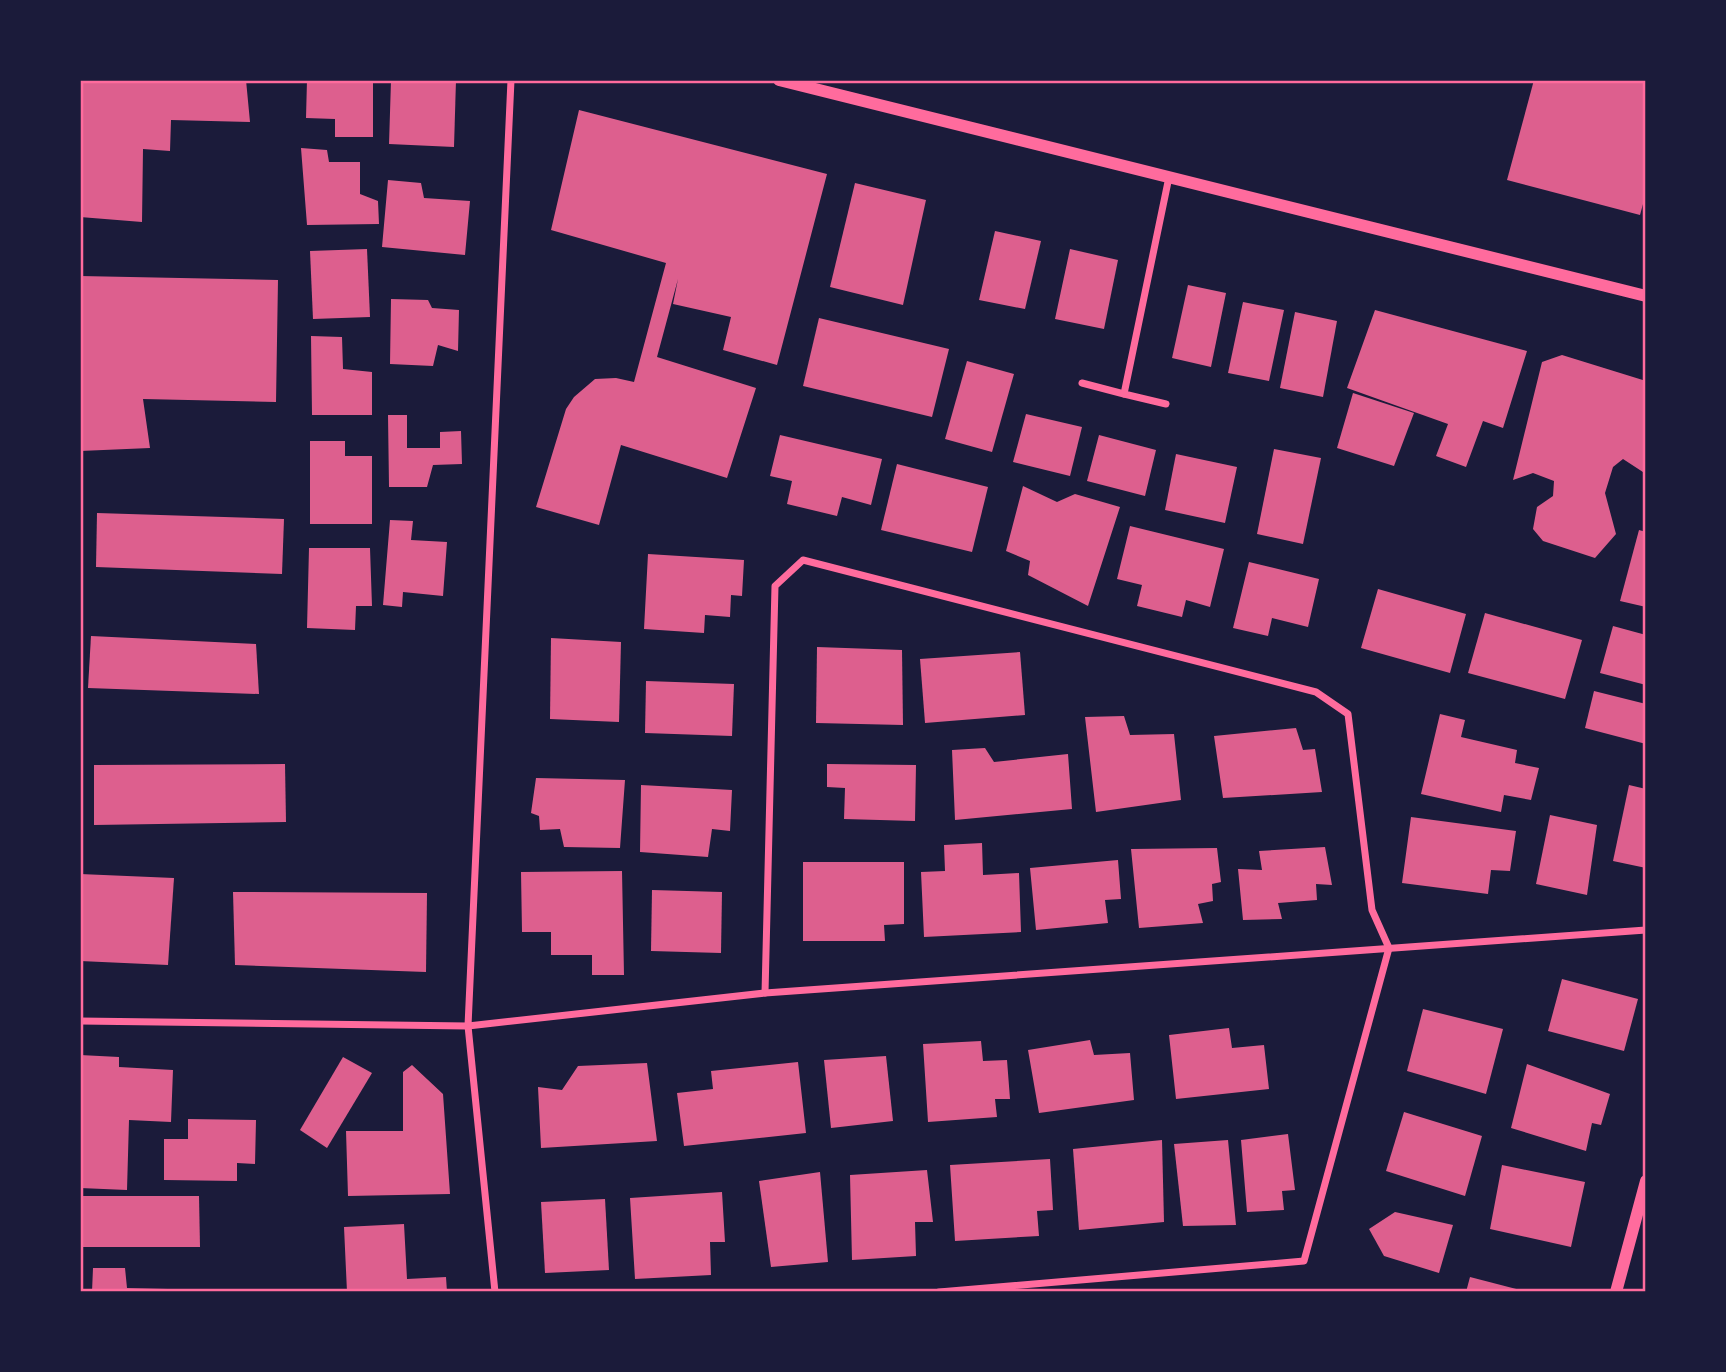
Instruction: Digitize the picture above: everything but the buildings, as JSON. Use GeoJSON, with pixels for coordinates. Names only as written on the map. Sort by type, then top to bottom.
{"type":"FeatureCollection","features":[{"type":"Feature","properties":{"kind":"street"},"geometry":{"type":"LineString","coordinates":[[495,1292],[468,1026],[512,80]]}},
{"type":"Feature","properties":{"kind":"street"},"geometry":{"type":"LineString","coordinates":[[779,80],[1646,296]]}},
{"type":"Feature","properties":{"kind":"street"},"geometry":{"type":"LineString","coordinates":[[1124,394],[1169,177]]}},
{"type":"Feature","properties":{"kind":"street"},"geometry":{"type":"LineString","coordinates":[[1082,383],[1166,404]]}},
{"type":"Feature","properties":{"kind":"street"},"geometry":{"type":"LineString","coordinates":[[765,993],[775,586],[803,560],[1316,692],[1348,714],[1372,910],[1390,948],[1304,1261],[939,1292]]}},
{"type":"Feature","properties":{"kind":"street"},"geometry":{"type":"LineString","coordinates":[[80,1021],[468,1026],[765,993],[1646,930]]}},
{"type":"Feature","properties":{"kind":"street"},"geometry":{"type":"LineString","coordinates":[[1616,1292],[1646,1181]]}}]}
